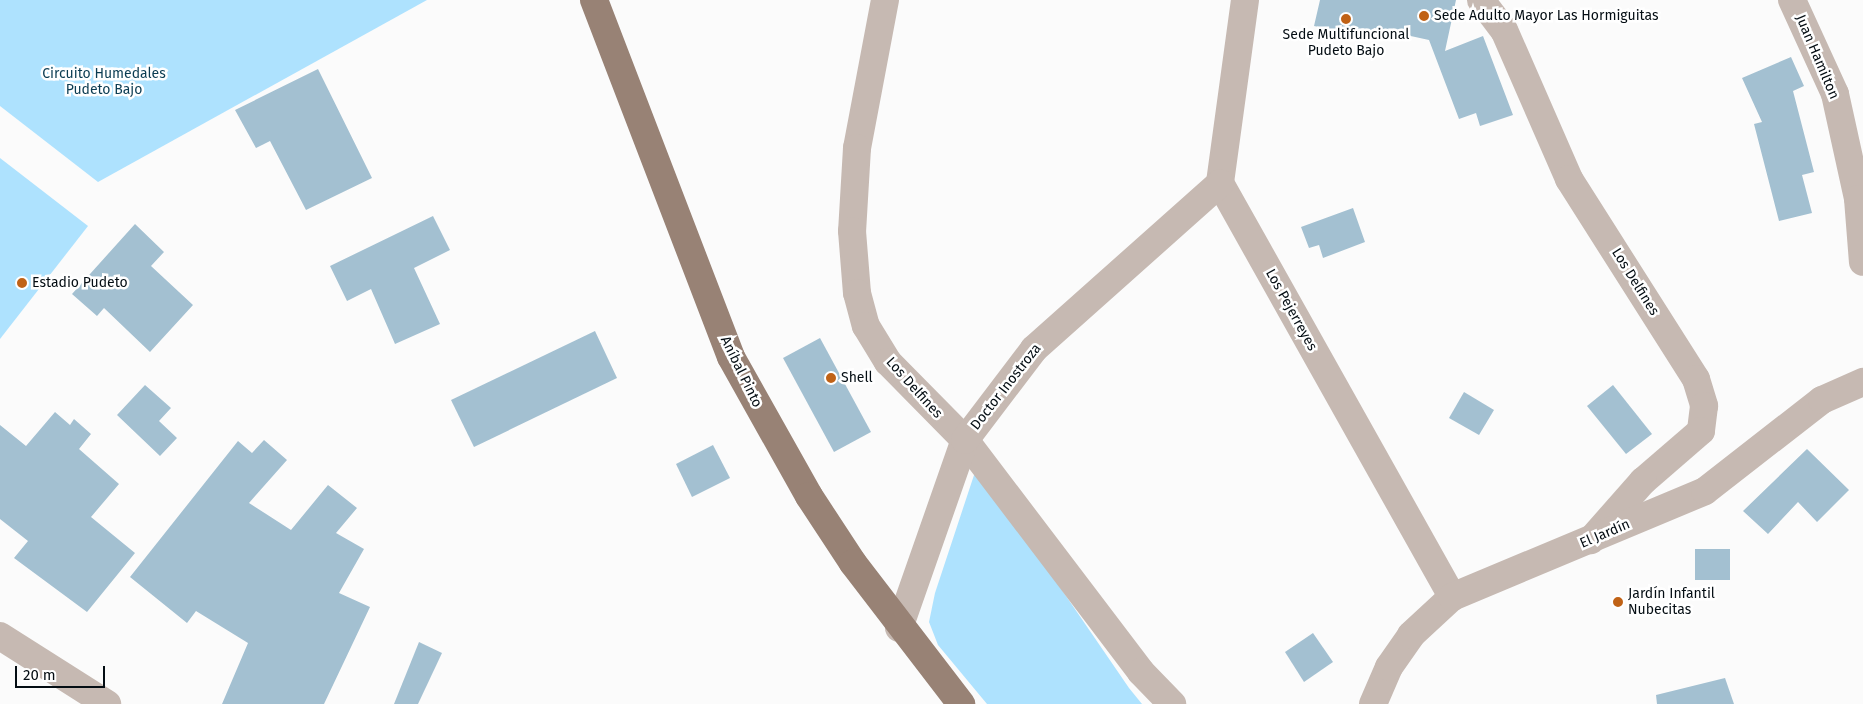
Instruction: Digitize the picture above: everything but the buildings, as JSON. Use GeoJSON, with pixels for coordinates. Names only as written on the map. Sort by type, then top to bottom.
{"type":"FeatureCollection","features":[{"type":"Feature","properties":{"kind":"main road","name":"Aníbal Pinto"},"geometry":{"type":"LineString","coordinates":[[594,0],[731,357],[808,496],[899,628],[961,704]]}},
{"type":"Feature","properties":{"kind":"street","name":"Los Delfines"},"geometry":{"type":"LineString","coordinates":[[885,0],[857,148],[852,231],[857,293],[866,326],[888,362],[965,440],[1140,672],[1172,704]]}},
{"type":"Feature","properties":{"kind":"street"},"geometry":{"type":"LineString","coordinates":[[1220,183],[1245,0]]}},
{"type":"Feature","properties":{"kind":"street","name":"Los Delfines"},"geometry":{"type":"LineString","coordinates":[[1481,0],[1504,30],[1569,179],[1696,378],[1704,406],[1701,431],[1643,481],[1592,540]]}},
{"type":"Feature","properties":{"kind":"street","name":"Juan Hamilton"},"geometry":{"type":"LineString","coordinates":[[1792,0],[1835,94],[1858,199],[1863,262]]}},
{"type":"Feature","properties":{"kind":"street","name":"Doctor Inostroza"},"geometry":{"type":"LineString","coordinates":[[899,628],[965,440],[1034,348],[1220,183]]}},
{"type":"Feature","properties":{"kind":"street","name":"Los Pejerreyes"},"geometry":{"type":"LineString","coordinates":[[1220,183],[1452,597]]}},
{"type":"Feature","properties":{"kind":"street","name":"El Jardín"},"geometry":{"type":"LineString","coordinates":[[1372,704],[1389,667],[1411,635],[1452,597],[1592,540],[1704,491],[1822,400],[1863,382]]}},
{"type":"Feature","properties":{"kind":"street"},"geometry":{"type":"LineString","coordinates":[[0,636],[107,704]]}},
{"type":"Feature","properties":{"kind":"green space","name":"Circuito Humedales Pudeto Bajo"},"geometry":{"type":"Polygon","coordinates":[[[0,0],[427,0],[98,182],[0,106],[0,0]]]}},
{"type":"Feature","properties":{"kind":"green space","name":"Estadio Pudeto"},"geometry":{"type":"Polygon","coordinates":[[[0,158],[88,226],[0,339],[0,158]]]}},
{"type":"Feature","properties":{"kind":"green space"},"geometry":{"type":"Polygon","coordinates":[[[977,466],[1129,688],[1142,704],[987,704],[938,645],[929,622],[935,593],[977,466]]]}},
{"type":"Feature","properties":{"kind":"place","name":"Sede Adulto Mayor Las Hormiguitas"},"geometry":{"type":"Point","coordinates":[1424,16]}},
{"type":"Feature","properties":{"kind":"place","name":"Sede Multifuncional Pudeto Bajo"},"geometry":{"type":"Point","coordinates":[1346,19]}},
{"type":"Feature","properties":{"kind":"place","name":"Estadio Pudeto"},"geometry":{"type":"Point","coordinates":[22,283]}},
{"type":"Feature","properties":{"kind":"place","name":"Shell"},"geometry":{"type":"Point","coordinates":[831,378]}},
{"type":"Feature","properties":{"kind":"place","name":"Jardín Infantil Nubecitas"},"geometry":{"type":"Point","coordinates":[1618,602]}}]}
